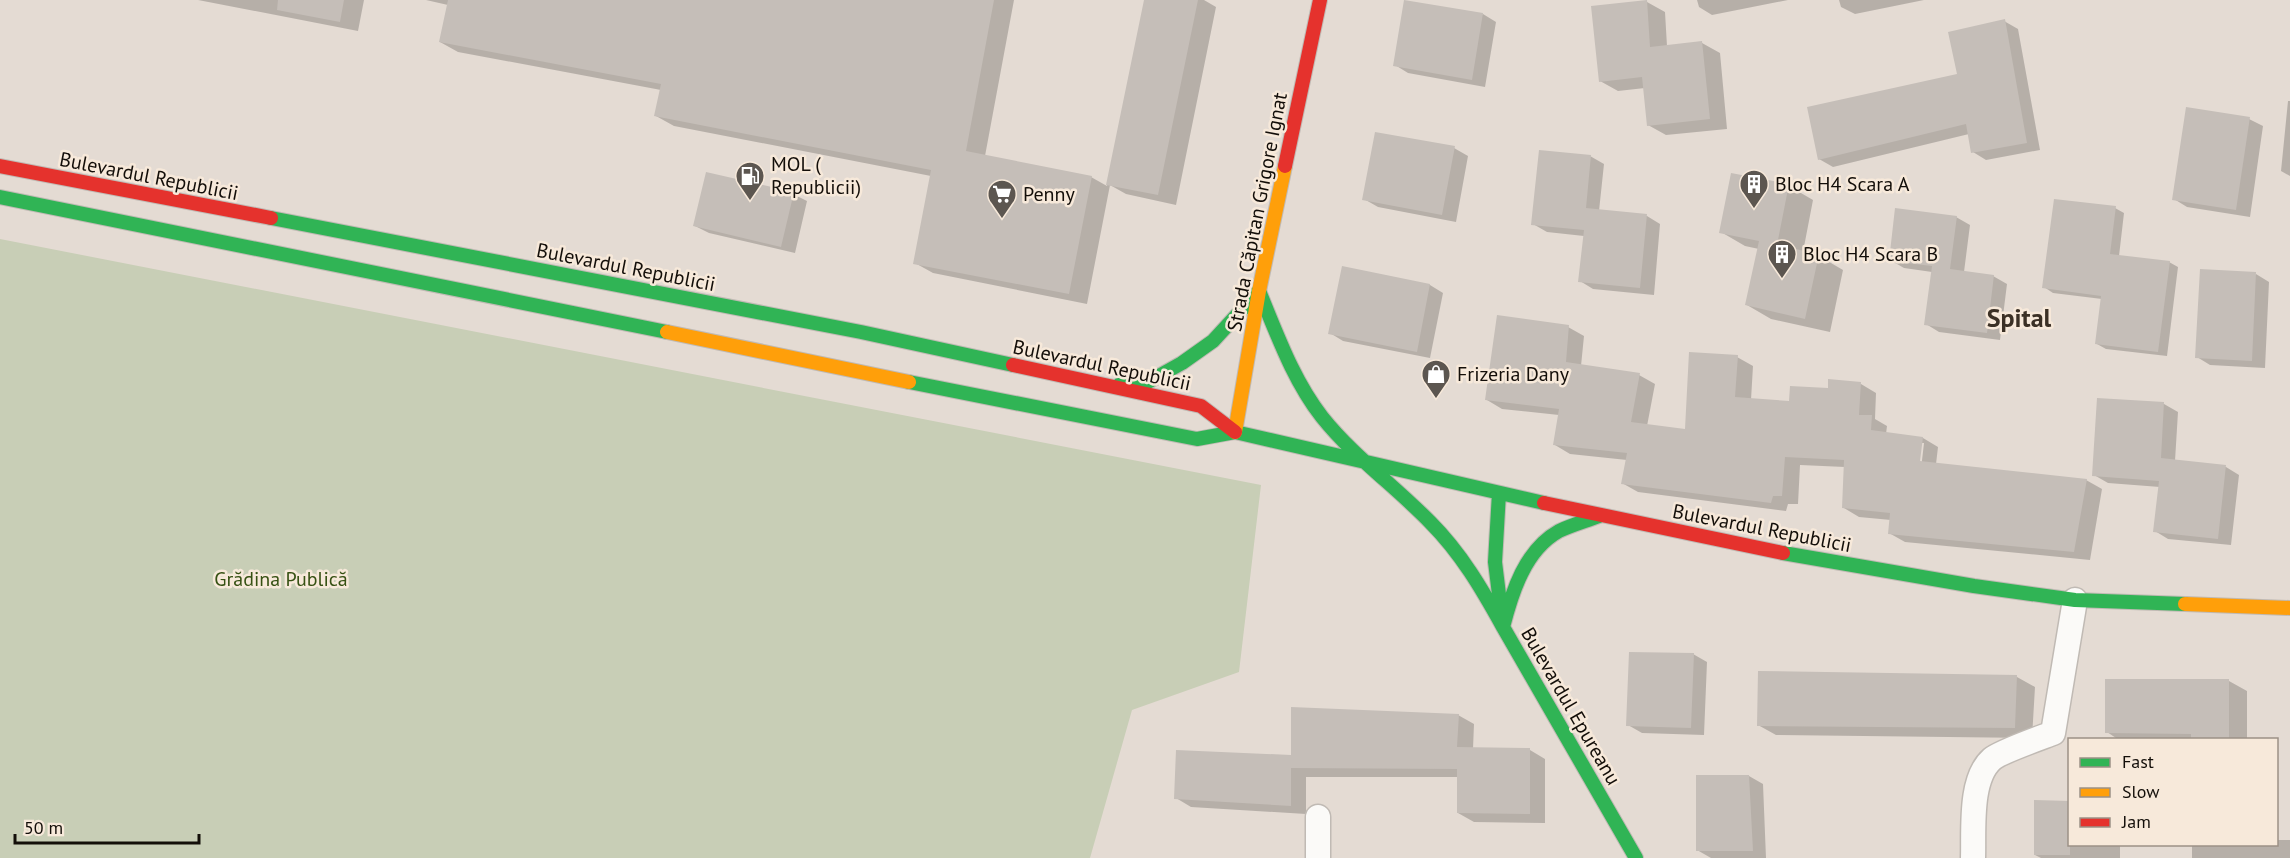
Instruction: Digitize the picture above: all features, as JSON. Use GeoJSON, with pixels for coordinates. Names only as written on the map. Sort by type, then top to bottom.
{"type":"FeatureCollection","features":[{"type":"Feature","properties":{"kind":"main road","name":"Strada Căpitan Grigore Ignat"},"geometry":{"type":"LineString","coordinates":[[1235,432],[1259,291],[1320,0]]}},
{"type":"Feature","properties":{"kind":"main road","name":"Bulevardul Republicii"},"geometry":{"type":"LineString","coordinates":[[0,166],[861,332],[1202,406],[1235,432]]}},
{"type":"Feature","properties":{"kind":"main road","name":"Bulevardul Republicii"},"geometry":{"type":"LineString","coordinates":[[0,197],[798,358],[972,396],[1197,439],[1235,432],[1499,494],[1781,553],[1974,586],[2075,600],[2290,608]]}},
{"type":"Feature","properties":{"kind":"main road"},"geometry":{"type":"LineString","coordinates":[[1106,386],[1148,382],[1182,363],[1213,341],[1259,291],[1297,380],[1323,417],[1366,463],[1447,539],[1477,581],[1503,627]]}},
{"type":"Feature","properties":{"kind":"main road","name":"Bulevardul Epureanu"},"geometry":{"type":"LineString","coordinates":[[1499,494],[1495,562],[1503,627],[1636,858]]}},
{"type":"Feature","properties":{"kind":"main road"},"geometry":{"type":"LineString","coordinates":[[1503,627],[1511,591],[1530,560],[1556,534],[1599,516]]}},
{"type":"Feature","properties":{"kind":"street"},"geometry":{"type":"LineString","coordinates":[[1973,858],[1975,795],[1981,775],[1993,758],[2053,732],[2075,600]]}},
{"type":"Feature","properties":{"kind":"street"},"geometry":{"type":"LineString","coordinates":[[1318,817],[1318,858]]}},
{"type":"Feature","properties":{"kind":"green space","name":"Grădina Publică"},"geometry":{"type":"Polygon","coordinates":[[[0,239],[1261,485],[1239,672],[1132,710],[1090,858],[0,858],[0,239]]]}},
{"type":"Feature","properties":{"kind":"building"},"geometry":{"type":"Polygon","coordinates":[[[278,0],[344,0],[340,22],[277,10],[278,0]]]}},
{"type":"Feature","properties":{"kind":"building"},"geometry":{"type":"Polygon","coordinates":[[[448,0],[994,0],[966,151],[1092,176],[1069,294],[913,264],[931,170],[654,116],[661,84],[439,42],[448,0]]]}},
{"type":"Feature","properties":{"kind":"building"},"geometry":{"type":"Polygon","coordinates":[[[1144,0],[1198,0],[1158,195],[1106,185],[1144,0]]]}},
{"type":"Feature","properties":{"kind":"building"},"geometry":{"type":"Polygon","coordinates":[[[1404,0],[1483,13],[1472,80],[1393,66],[1404,0]]]}},
{"type":"Feature","properties":{"kind":"building"},"geometry":{"type":"Polygon","coordinates":[[[1647,0],[1650,47],[1702,41],[1710,119],[1647,126],[1642,77],[1599,82],[1591,6],[1647,0]]]}},
{"type":"Feature","properties":{"kind":"building"},"geometry":{"type":"Polygon","coordinates":[[[2005,19],[2027,143],[1971,153],[1966,124],[1818,160],[1807,107],[1957,74],[1948,32],[2005,19]]]}},
{"type":"Feature","properties":{"kind":"building"},"geometry":{"type":"Polygon","coordinates":[[[2186,107],[2250,117],[2236,210],[2172,200],[2186,107]]]}},
{"type":"Feature","properties":{"kind":"building"},"geometry":{"type":"Polygon","coordinates":[[[1375,132],[1455,146],[1442,215],[1362,200],[1375,132]]]}},
{"type":"Feature","properties":{"kind":"building"},"geometry":{"type":"Polygon","coordinates":[[[1539,150],[1591,155],[1586,208],[1647,214],[1640,288],[1578,282],[1584,230],[1531,225],[1539,150]]]}},
{"type":"Feature","properties":{"kind":"building"},"geometry":{"type":"Polygon","coordinates":[[[706,172],[794,192],[781,247],[693,226],[706,172]]]}},
{"type":"Feature","properties":{"kind":"building"},"geometry":{"type":"Polygon","coordinates":[[[1731,173],[1789,184],[1777,245],[1819,254],[1805,319],[1745,305],[1759,241],[1719,233],[1731,173]]]}},
{"type":"Feature","properties":{"kind":"building"},"geometry":{"type":"Polygon","coordinates":[[[2054,199],[2116,206],[2110,254],[2170,261],[2158,352],[2095,344],[2101,296],[2042,288],[2054,199]]]}},
{"type":"Feature","properties":{"kind":"building"},"geometry":{"type":"Polygon","coordinates":[[[1895,208],[1957,216],[1950,269],[1994,275],[1987,333],[1924,325],[1932,266],[1889,261],[1895,208]]]}},
{"type":"Feature","properties":{"kind":"building"},"geometry":{"type":"Polygon","coordinates":[[[1342,266],[1430,284],[1417,352],[1328,334],[1342,266]]]}},
{"type":"Feature","properties":{"kind":"building"},"geometry":{"type":"Polygon","coordinates":[[[2200,269],[2256,272],[2252,361],[2195,358],[2200,269]]]}},
{"type":"Feature","properties":{"kind":"building"},"geometry":{"type":"Polygon","coordinates":[[[1497,315],[1569,325],[1566,362],[1640,373],[1631,422],[1685,429],[1689,352],[1738,355],[1735,397],[1789,401],[1790,386],[1828,388],[1828,379],[1861,382],[1859,415],[1872,415],[1871,430],[1923,437],[1920,461],[2087,479],[2074,552],[1888,534],[1890,513],[1842,508],[1844,460],[1785,457],[1782,496],[1773,496],[1771,503],[1621,484],[1627,453],[1553,445],[1559,409],[1485,400],[1497,315]]]}},
{"type":"Feature","properties":{"kind":"building"},"geometry":{"type":"Polygon","coordinates":[[[2097,398],[2164,402],[2161,458],[2226,465],[2218,539],[2153,532],[2159,481],[2092,476],[2097,398]]]}},
{"type":"Feature","properties":{"kind":"building"},"geometry":{"type":"Polygon","coordinates":[[[1629,652],[1694,653],[1691,728],[1626,726],[1629,652]]]}},
{"type":"Feature","properties":{"kind":"building"},"geometry":{"type":"Polygon","coordinates":[[[1758,671],[2017,675],[2015,728],[1757,726],[1758,671]]]}},
{"type":"Feature","properties":{"kind":"building"},"geometry":{"type":"Polygon","coordinates":[[[2105,679],[2229,679],[2229,738],[2191,738],[2191,734],[2105,733],[2105,679]]]}},
{"type":"Feature","properties":{"kind":"building"},"geometry":{"type":"Polygon","coordinates":[[[1291,707],[1459,714],[1457,747],[1530,748],[1530,814],[1457,813],[1457,769],[1291,768],[1291,806],[1174,799],[1176,750],[1291,755],[1291,707]]]}},
{"type":"Feature","properties":{"kind":"building"},"geometry":{"type":"Polygon","coordinates":[[[1696,775],[1749,775],[1753,851],[1696,851],[1696,775]]]}},
{"type":"Feature","properties":{"kind":"building"},"geometry":{"type":"Polygon","coordinates":[[[2034,800],[2068,801],[2070,855],[2034,855],[2034,800]]]}},
{"type":"Feature","properties":{"kind":"traffic: fast"},"geometry":{"type":"LineString","coordinates":[[0,197],[667,332]]}},
{"type":"Feature","properties":{"kind":"traffic: fast"},"geometry":{"type":"LineString","coordinates":[[271,218],[861,332],[1013,365]]}},
{"type":"Feature","properties":{"kind":"traffic: fast"},"geometry":{"type":"LineString","coordinates":[[1119,385],[1148,382],[1182,363],[1213,341],[1259,291],[1294,372],[1322,417],[1347,445],[1417,509],[1452,546],[1503,627]]}},
{"type":"Feature","properties":{"kind":"traffic: fast"},"geometry":{"type":"LineString","coordinates":[[909,382],[1197,439],[1235,432],[1544,503]]}},
{"type":"Feature","properties":{"kind":"traffic: fast"},"geometry":{"type":"LineString","coordinates":[[1499,493],[1495,562],[1503,627],[1636,858]]}},
{"type":"Feature","properties":{"kind":"traffic: fast"},"geometry":{"type":"LineString","coordinates":[[1503,627],[1516,586],[1537,549],[1559,531],[1599,516]]}},
{"type":"Feature","properties":{"kind":"traffic: fast"},"geometry":{"type":"LineString","coordinates":[[1783,553],[1974,586],[2075,600],[2185,604]]}},
{"type":"Feature","properties":{"kind":"traffic: slow"},"geometry":{"type":"LineString","coordinates":[[1235,432],[1259,291],[1285,166]]}},
{"type":"Feature","properties":{"kind":"traffic: slow"},"geometry":{"type":"LineString","coordinates":[[667,332],[909,382]]}},
{"type":"Feature","properties":{"kind":"traffic: slow"},"geometry":{"type":"LineString","coordinates":[[2185,604],[2290,608]]}},
{"type":"Feature","properties":{"kind":"traffic: jam"},"geometry":{"type":"LineString","coordinates":[[1285,166],[1320,0]]}},
{"type":"Feature","properties":{"kind":"traffic: jam"},"geometry":{"type":"LineString","coordinates":[[0,166],[271,218]]}},
{"type":"Feature","properties":{"kind":"traffic: jam"},"geometry":{"type":"LineString","coordinates":[[1013,365],[1201,406],[1235,432]]}},
{"type":"Feature","properties":{"kind":"traffic: jam"},"geometry":{"type":"LineString","coordinates":[[1544,503],[1783,553]]}},
{"type":"Feature","properties":{"kind":"place","name":"MOL ( Republicii)"},"geometry":{"type":"Point","coordinates":[750,202]}},
{"type":"Feature","properties":{"kind":"place","name":"Bloc H4 Scara A"},"geometry":{"type":"Point","coordinates":[1754,210]}},
{"type":"Feature","properties":{"kind":"place","name":"Penny"},"geometry":{"type":"Point","coordinates":[1002,220]}},
{"type":"Feature","properties":{"kind":"place","name":"Bloc H4 Scara B"},"geometry":{"type":"Point","coordinates":[1782,280]}},
{"type":"Feature","properties":{"kind":"place","name":"Frizeria Dany"},"geometry":{"type":"Point","coordinates":[1436,400]}},
{"type":"Feature","properties":{"kind":"district","name":"Spital"},"geometry":{"type":"Point","coordinates":[2019,317]}}]}
